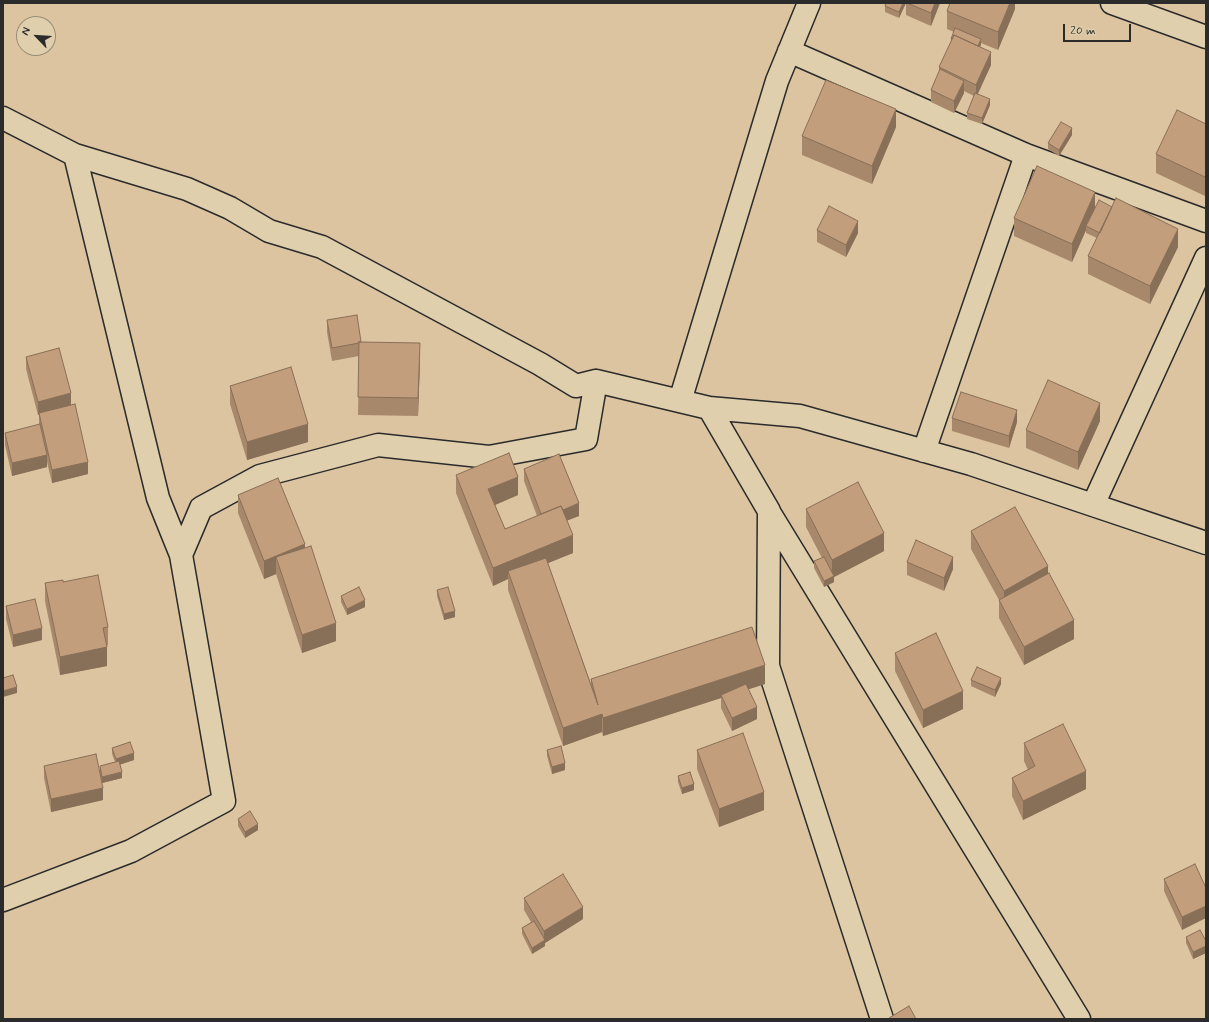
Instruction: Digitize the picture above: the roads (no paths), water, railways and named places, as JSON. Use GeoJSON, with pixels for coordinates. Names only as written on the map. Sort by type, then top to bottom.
{"type":"FeatureCollection","features":[{"type":"Feature","properties":{"kind":"street"},"geometry":{"type":"LineString","coordinates":[[680,401],[777,81],[809,3]]}},
{"type":"Feature","properties":{"kind":"street"},"geometry":{"type":"LineString","coordinates":[[1112,3],[1206,37]]}},
{"type":"Feature","properties":{"kind":"street"},"geometry":{"type":"LineString","coordinates":[[789,51],[1026,155],[1206,221]]}},
{"type":"Feature","properties":{"kind":"street"},"geometry":{"type":"LineString","coordinates":[[3,118],[75,155],[187,189],[230,208],[269,232],[322,247],[540,364],[576,386],[596,381],[710,408],[800,416],[971,464],[1206,543]]}},
{"type":"Feature","properties":{"kind":"street"},"geometry":{"type":"LineString","coordinates":[[3,900],[131,852],[224,801],[181,554],[158,498],[75,155]]}},
{"type":"Feature","properties":{"kind":"street"},"geometry":{"type":"LineString","coordinates":[[924,451],[1026,155]]}},
{"type":"Feature","properties":{"kind":"street"},"geometry":{"type":"LineString","coordinates":[[1093,505],[1206,258]]}},
{"type":"Feature","properties":{"kind":"street"},"geometry":{"type":"LineString","coordinates":[[181,554],[201,508],[260,476],[378,445],[489,457],[586,439],[596,381]]}},
{"type":"Feature","properties":{"kind":"street"},"geometry":{"type":"LineString","coordinates":[[710,408],[769,511],[1079,1019]]}},
{"type":"Feature","properties":{"kind":"street"},"geometry":{"type":"LineString","coordinates":[[769,511],[768,666],[882,1019]]}}]}
